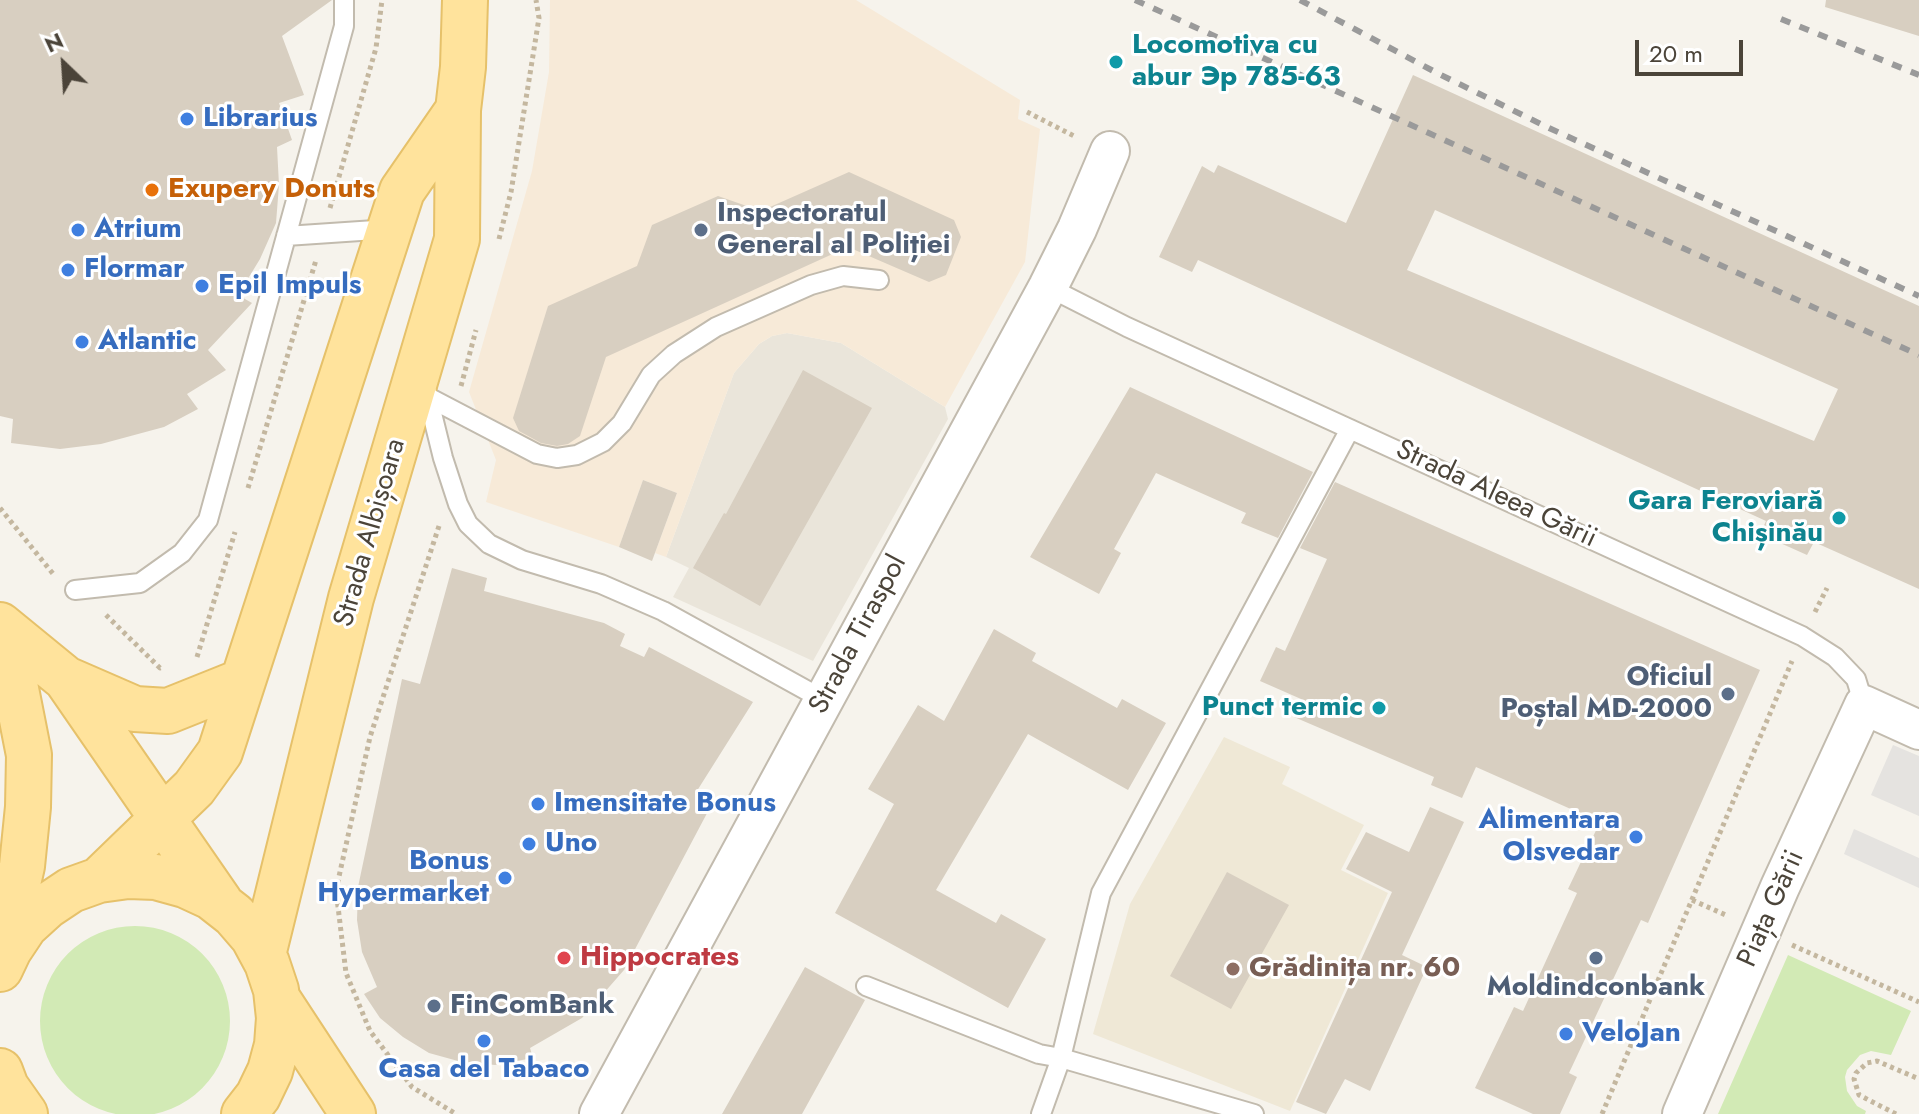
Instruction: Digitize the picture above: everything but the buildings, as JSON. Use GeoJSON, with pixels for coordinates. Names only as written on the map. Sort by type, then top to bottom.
{"type":"FeatureCollection","features":[{"type":"Feature","properties":{"kind":"main road","name":"Strada Albișoara"},"geometry":{"type":"LineString","coordinates":[[263,955],[351,598],[424,380],[457,239],[458,110],[465,0]]}},
{"type":"Feature","properties":{"kind":"main road","name":"Strada Albișoara"},"geometry":{"type":"LineString","coordinates":[[99,880],[194,788],[220,752],[402,191],[458,110]]}},
{"type":"Feature","properties":{"kind":"main road"},"geometry":{"type":"LineString","coordinates":[[0,625],[66,679],[135,709],[168,711],[243,681]]}},
{"type":"Feature","properties":{"kind":"main road"},"geometry":{"type":"LineString","coordinates":[[0,651],[16,689],[29,755],[22,866],[0,967]]}},
{"type":"Feature","properties":{"kind":"main road"},"geometry":{"type":"LineString","coordinates":[[66,679],[223,907]]}},
{"type":"Feature","properties":{"kind":"main road"},"geometry":{"type":"LineString","coordinates":[[0,967],[25,926],[47,906],[71,890],[99,880],[128,876],[156,877],[211,897],[253,937],[263,955],[277,998],[277,1045],[270,1071],[258,1096],[244,1114]]}},
{"type":"Feature","properties":{"kind":"main road"},"geometry":{"type":"LineString","coordinates":[[277,998],[353,1114]]}},
{"type":"Feature","properties":{"kind":"main road"},"geometry":{"type":"LineString","coordinates":[[0,1071],[6,1087],[25,1114]]}},
{"type":"Feature","properties":{"kind":"street","name":"Strada Tiraspol"},"geometry":{"type":"LineString","coordinates":[[599,1114],[1048,287],[1110,151]]}},
{"type":"Feature","properties":{"kind":"street"},"geometry":{"type":"LineString","coordinates":[[1864,705],[1919,730]]}},
{"type":"Feature","properties":{"kind":"street","name":"Piața Gării"},"geometry":{"type":"LineString","coordinates":[[1682,1114],[1780,887],[1864,705]]}},
{"type":"Feature","properties":{"kind":"lane"},"geometry":{"type":"LineString","coordinates":[[75,590],[140,583],[182,553],[208,520],[344,26],[344,0]]}},
{"type":"Feature","properties":{"kind":"lane"},"geometry":{"type":"LineString","coordinates":[[286,236],[390,229]]}},
{"type":"Feature","properties":{"kind":"lane"},"geometry":{"type":"LineString","coordinates":[[424,380],[455,411],[537,454],[557,458],[577,455],[603,442],[622,423],[651,375],[674,354],[716,327],[811,285],[843,276],[879,280]]}},
{"type":"Feature","properties":{"kind":"lane","name":"Strada Aleea Gării"},"geometry":{"type":"LineString","coordinates":[[1048,287],[1127,327],[1802,636],[1835,657],[1856,679],[1864,705]]}},
{"type":"Feature","properties":{"kind":"lane"},"geometry":{"type":"LineString","coordinates":[[424,380],[458,504],[468,524],[489,544],[522,560],[601,584],[663,611],[824,700]]}},
{"type":"Feature","properties":{"kind":"lane"},"geometry":{"type":"LineString","coordinates":[[1041,1114],[1061,1058],[1101,893],[1350,429]]}},
{"type":"Feature","properties":{"kind":"lane"},"geometry":{"type":"LineString","coordinates":[[866,986],[1039,1054],[1254,1114]]}},
{"type":"Feature","properties":{"kind":"path"},"geometry":{"type":"LineString","coordinates":[[496,251],[511,192],[539,18],[536,0]]}},
{"type":"Feature","properties":{"kind":"path"},"geometry":{"type":"LineString","coordinates":[[1027,112],[1075,137]]}},
{"type":"Feature","properties":{"kind":"path"},"geometry":{"type":"LineString","coordinates":[[455,411],[477,323]]}},
{"type":"Feature","properties":{"kind":"path"},"geometry":{"type":"LineString","coordinates":[[443,458],[439,528],[370,737],[336,890],[346,973],[370,1031],[412,1087],[456,1114]]}},
{"type":"Feature","properties":{"kind":"path"},"geometry":{"type":"LineString","coordinates":[[1602,1114],[1802,636],[1827,588]]}},
{"type":"Feature","properties":{"kind":"path"},"geometry":{"type":"LineString","coordinates":[[1692,900],[1731,917]]}},
{"type":"Feature","properties":{"kind":"path"},"geometry":{"type":"LineString","coordinates":[[1787,943],[1919,1002]]}},
{"type":"Feature","properties":{"kind":"path"},"geometry":{"type":"LineString","coordinates":[[1896,1114],[1859,1095],[1854,1079],[1856,1073],[1867,1063],[1877,1061],[1919,1079]]}},
{"type":"Feature","properties":{"kind":"shaded area","name":"Inspectoratul General al Poliției"},"geometry":{"type":"Polygon","coordinates":[[[550,0],[856,0],[1020,100],[1018,119],[1040,129],[1025,262],[945,407],[841,343],[787,333],[772,336],[759,344],[734,373],[666,557],[655,553],[677,493],[643,480],[619,547],[486,502],[496,460],[469,392],[532,171],[549,72],[550,0]]]}},
{"type":"Feature","properties":{"kind":"shaded area"},"geometry":{"type":"Polygon","coordinates":[[[787,333],[841,343],[945,407],[948,419],[813,661],[673,597],[689,568],[666,557],[734,373],[759,344],[772,336],[787,333]]]}},
{"type":"Feature","properties":{"kind":"shaded area","name":"Grădinița nr. 60"},"geometry":{"type":"Polygon","coordinates":[[[1224,737],[1290,767],[1282,784],[1364,825],[1341,870],[1388,893],[1290,1111],[1093,1034],[1130,904],[1224,737]]]}},
{"type":"Feature","properties":{"kind":"shaded area"},"geometry":{"type":"Polygon","coordinates":[[[1893,745],[1919,756],[1919,816],[1871,795],[1893,745]]]}},
{"type":"Feature","properties":{"kind":"shaded area"},"geometry":{"type":"Polygon","coordinates":[[[1854,829],[1919,858],[1919,888],[1844,854],[1854,829]]]}},
{"type":"Feature","properties":{"kind":"green space"},"geometry":{"type":"Polygon","coordinates":[[[135,926],[171,933],[202,954],[223,985],[230,1021],[223,1057],[202,1088],[171,1109],[135,1116],[99,1109],[68,1088],[47,1057],[40,1021],[47,985],[68,954],[99,933],[135,926]]]}},
{"type":"Feature","properties":{"kind":"green space"},"geometry":{"type":"Polygon","coordinates":[[[1788,955],[1911,1011],[1891,1055],[1871,1051],[1860,1055],[1847,1070],[1847,1091],[1857,1106],[1866,1111],[1865,1114],[1718,1114],[1788,955]]]}},
{"type":"Feature","properties":{"kind":"railway"},"geometry":{"type":"LineString","coordinates":[[1135,0],[1919,355]]}},
{"type":"Feature","properties":{"kind":"railway"},"geometry":{"type":"LineString","coordinates":[[1300,0],[1549,128],[1919,296]]}},
{"type":"Feature","properties":{"kind":"railway"},"geometry":{"type":"LineString","coordinates":[[1781,19],[1919,75]]}},
{"type":"Feature","properties":{"kind":"place","name":"Locomotiva cu abur Эр 785-63"},"geometry":{"type":"Point","coordinates":[1116,62]}},
{"type":"Feature","properties":{"kind":"place","name":"Librarius"},"geometry":{"type":"Point","coordinates":[187,119]}},
{"type":"Feature","properties":{"kind":"place","name":"Exupery Donuts"},"geometry":{"type":"Point","coordinates":[152,190]}},
{"type":"Feature","properties":{"kind":"place","name":"Atrium"},"geometry":{"type":"Point","coordinates":[78,230]}},
{"type":"Feature","properties":{"kind":"place","name":"Inspectoratul General al Poliției"},"geometry":{"type":"Point","coordinates":[701,230]}},
{"type":"Feature","properties":{"kind":"place","name":"Flormar"},"geometry":{"type":"Point","coordinates":[68,270]}},
{"type":"Feature","properties":{"kind":"place","name":"Epil Impuls"},"geometry":{"type":"Point","coordinates":[202,286]}},
{"type":"Feature","properties":{"kind":"place","name":"Atlantic"},"geometry":{"type":"Point","coordinates":[82,342]}},
{"type":"Feature","properties":{"kind":"place","name":"Gara Feroviară Chișinău"},"geometry":{"type":"Point","coordinates":[1839,518]}},
{"type":"Feature","properties":{"kind":"place","name":"Oficiul Poștal MD-2000"},"geometry":{"type":"Point","coordinates":[1728,694]}},
{"type":"Feature","properties":{"kind":"place","name":"Punct termic"},"geometry":{"type":"Point","coordinates":[1379,708]}},
{"type":"Feature","properties":{"kind":"place","name":"Imensitate Bonus"},"geometry":{"type":"Point","coordinates":[538,804]}},
{"type":"Feature","properties":{"kind":"place","name":"Alimentara Olsvedar"},"geometry":{"type":"Point","coordinates":[1636,837]}},
{"type":"Feature","properties":{"kind":"place","name":"Uno"},"geometry":{"type":"Point","coordinates":[529,844]}},
{"type":"Feature","properties":{"kind":"place","name":"Bonus Hypermarket"},"geometry":{"type":"Point","coordinates":[505,878]}},
{"type":"Feature","properties":{"kind":"place","name":"Hippocrates"},"geometry":{"type":"Point","coordinates":[564,958]}},
{"type":"Feature","properties":{"kind":"place","name":"Moldindconbank"},"geometry":{"type":"Point","coordinates":[1596,958]}},
{"type":"Feature","properties":{"kind":"place","name":"Grădinița nr. 60"},"geometry":{"type":"Point","coordinates":[1233,969]}},
{"type":"Feature","properties":{"kind":"place","name":"FinComBank"},"geometry":{"type":"Point","coordinates":[434,1006]}},
{"type":"Feature","properties":{"kind":"place","name":"VeloJan"},"geometry":{"type":"Point","coordinates":[1566,1034]}},
{"type":"Feature","properties":{"kind":"place","name":"Casa del Tabaco"},"geometry":{"type":"Point","coordinates":[484,1041]}}]}
